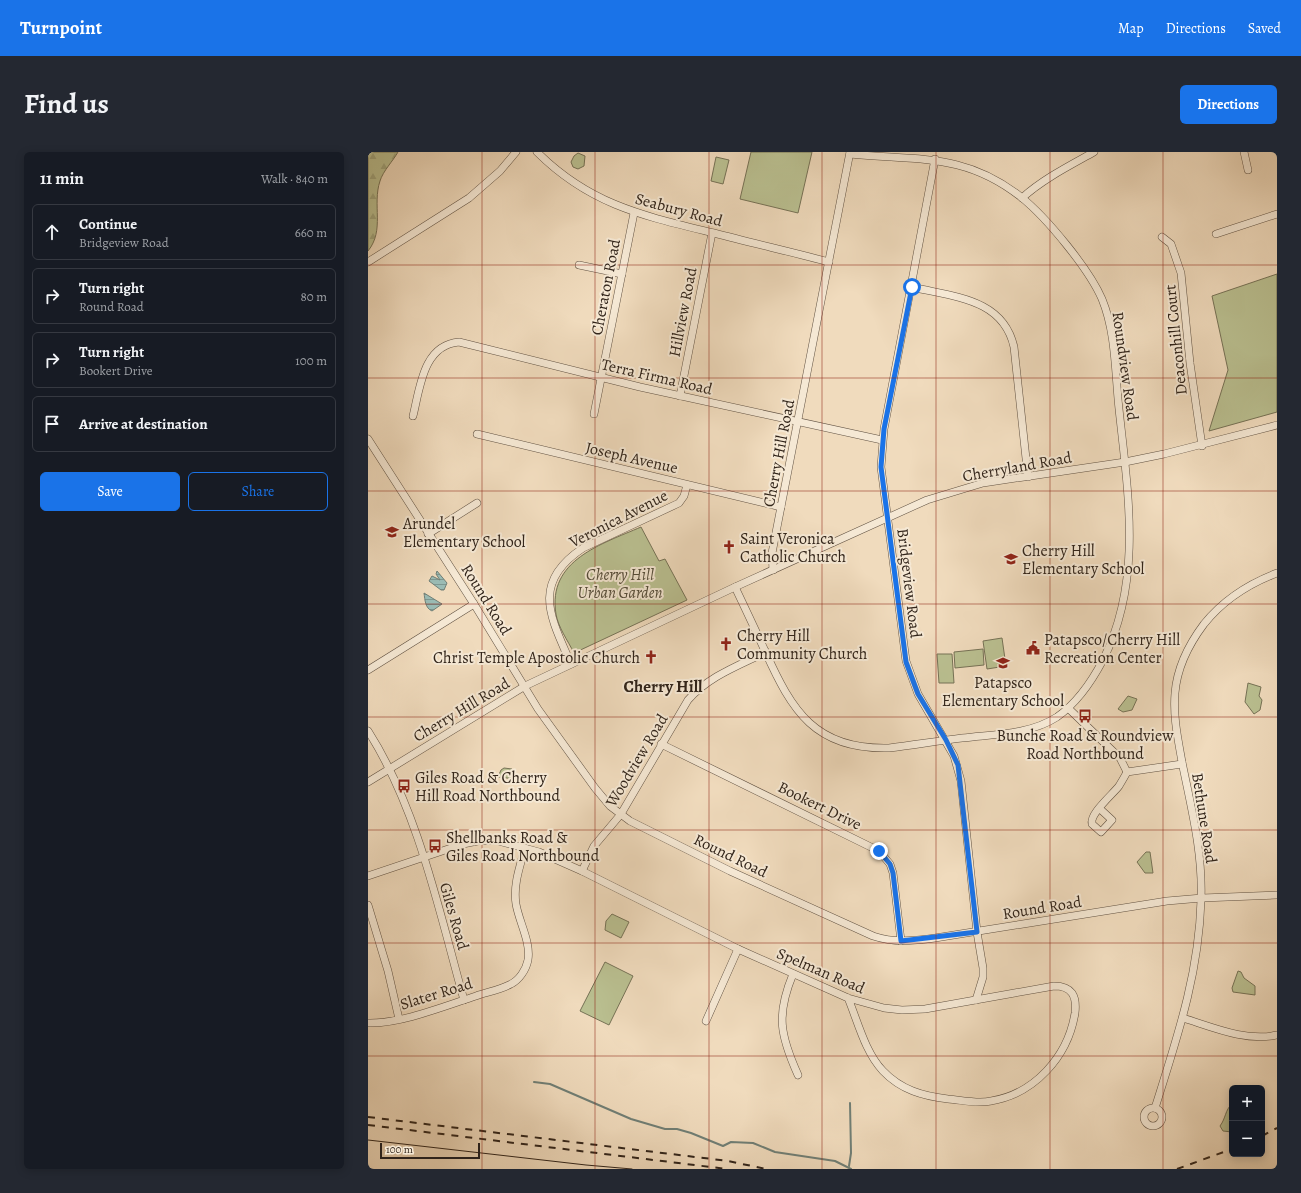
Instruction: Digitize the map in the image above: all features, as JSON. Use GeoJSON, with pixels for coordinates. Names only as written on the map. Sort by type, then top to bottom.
{"type":"FeatureCollection","features":[{"type":"Feature","properties":{"kind":"street"},"geometry":{"type":"LineString","coordinates":[[368,262],[469,198],[500,171],[516,152]]}},
{"type":"Feature","properties":{"kind":"street","name":"Seabury Road"},"geometry":{"type":"LineString","coordinates":[[537,152],[562,175],[592,195],[634,213],[829,262]]}},
{"type":"Feature","properties":{"kind":"street"},"geometry":{"type":"LineString","coordinates":[[1022,198],[1032,189],[1062,169],[1094,152]]}},
{"type":"Feature","properties":{"kind":"street"},"geometry":{"type":"LineString","coordinates":[[1244,152],[1248,170]]}},
{"type":"Feature","properties":{"kind":"street","name":"Roundview Road"},"geometry":{"type":"LineString","coordinates":[[735,587],[782,688],[801,716],[827,736],[844,744],[871,749],[1011,733],[1043,724],[1068,708],[1098,670],[1113,637],[1121,614],[1126,592],[1130,547],[1130,518],[1111,333],[1101,298],[1082,265],[1045,221],[1022,198],[997,181],[977,171],[935,159],[850,153]]}},
{"type":"Feature","properties":{"kind":"street","name":"Cherry Hill Road"},"geometry":{"type":"LineString","coordinates":[[368,782],[525,686],[773,570],[772,553],[850,153]]}},
{"type":"Feature","properties":{"kind":"street","name":"Bridgeview Road"},"geometry":{"type":"LineString","coordinates":[[935,159],[882,440],[881,467],[906,662],[918,694],[954,756],[961,781],[977,932],[984,968],[983,977],[976,1000]]}},
{"type":"Feature","properties":{"kind":"street","name":"Cheraton Road"},"geometry":{"type":"LineString","coordinates":[[594,414],[634,213]]}},
{"type":"Feature","properties":{"kind":"street"},"geometry":{"type":"LineString","coordinates":[[1216,234],[1277,214]]}},
{"type":"Feature","properties":{"kind":"street","name":"Hillview Road"},"geometry":{"type":"LineString","coordinates":[[680,396],[712,233]]}},
{"type":"Feature","properties":{"kind":"street","name":"Deaconhill Court"},"geometry":{"type":"LineString","coordinates":[[1162,237],[1171,244],[1175,251],[1181,273],[1190,363],[1202,446]]}},
{"type":"Feature","properties":{"kind":"street"},"geometry":{"type":"LineString","coordinates":[[579,265],[622,274]]}},
{"type":"Feature","properties":{"kind":"street"},"geometry":{"type":"LineString","coordinates":[[912,287],[970,301],[990,310],[1000,318],[1011,337],[1014,348],[1028,477]]}},
{"type":"Feature","properties":{"kind":"street","name":"Terra Firma Road"},"geometry":{"type":"LineString","coordinates":[[413,416],[426,367],[432,356],[437,350],[450,342],[466,342],[680,396],[882,440]]}},
{"type":"Feature","properties":{"kind":"street","name":"Cherryland Road"},"geometry":{"type":"LineString","coordinates":[[773,570],[888,516],[959,489],[1004,480],[1125,462],[1202,446],[1277,425]]}},
{"type":"Feature","properties":{"kind":"street","name":"Joseph Avenue"},"geometry":{"type":"LineString","coordinates":[[477,434],[781,507]]}},
{"type":"Feature","properties":{"kind":"street","name":"Round Road"},"geometry":{"type":"LineString","coordinates":[[368,439],[474,604],[545,720],[606,802],[621,814],[730,871],[873,936],[885,940],[901,941],[977,932],[1140,905],[1202,898],[1277,896]]}},
{"type":"Feature","properties":{"kind":"street","name":"Veronica Avenue"},"geometry":{"type":"LineString","coordinates":[[571,664],[552,620],[550,610],[550,591],[562,567],[574,554],[583,548],[679,503],[684,496],[687,485]]}},
{"type":"Feature","properties":{"kind":"street"},"geometry":{"type":"LineString","coordinates":[[428,534],[476,503]]}},
{"type":"Feature","properties":{"kind":"street","name":"Bethune Road"},"geometry":{"type":"LineString","coordinates":[[1155,1108],[1183,1018],[1196,961],[1202,898],[1198,848],[1176,726],[1175,693],[1183,660],[1190,646],[1198,632],[1220,606],[1248,586],[1277,573]]}},
{"type":"Feature","properties":{"kind":"street"},"geometry":{"type":"LineString","coordinates":[[368,670],[474,604]]}},
{"type":"Feature","properties":{"kind":"street","name":"Woodview Road"},"geometry":{"type":"LineString","coordinates":[[582,871],[594,846],[621,814],[688,700],[696,691],[719,675],[766,652]]}},
{"type":"Feature","properties":{"kind":"street"},"geometry":{"type":"LineString","coordinates":[[1068,708],[1120,758],[1128,772]]}},
{"type":"Feature","properties":{"kind":"street","name":"Giles Road"},"geometry":{"type":"LineString","coordinates":[[368,732],[390,768],[424,858],[464,1000]]}},
{"type":"Feature","properties":{"kind":"street","name":"Bookert Drive"},"geometry":{"type":"LineString","coordinates":[[661,744],[879,851],[888,861],[893,873],[901,941]]}},
{"type":"Feature","properties":{"kind":"street"},"geometry":{"type":"LineString","coordinates":[[1099,808],[1128,772],[1182,764]]}},
{"type":"Feature","properties":{"kind":"street","name":"Spelman Road"},"geometry":{"type":"LineString","coordinates":[[368,876],[478,841],[498,842],[526,848],[582,871],[738,949],[848,998],[866,1004],[902,1010],[925,1009],[1054,986],[1068,988],[1075,995],[1075,1013],[1068,1039],[1062,1051],[1042,1075],[1031,1085],[1018,1093],[989,1102],[973,1102],[918,1094],[892,1079],[883,1071],[868,1048],[848,998]]}},
{"type":"Feature","properties":{"kind":"street","name":"Slater Road"},"geometry":{"type":"LineString","coordinates":[[368,1023],[385,1023],[464,1000],[510,984],[522,975],[528,961],[528,948],[515,897],[517,877],[526,848]]}},
{"type":"Feature","properties":{"kind":"street"},"geometry":{"type":"LineString","coordinates":[[368,905],[388,971],[399,1019]]}},
{"type":"Feature","properties":{"kind":"street"},"geometry":{"type":"LineString","coordinates":[[706,1021],[738,949]]}},
{"type":"Feature","properties":{"kind":"street"},"geometry":{"type":"LineString","coordinates":[[793,974],[783,1001],[781,1015],[786,1044],[798,1075]]}},
{"type":"Feature","properties":{"kind":"street"},"geometry":{"type":"LineString","coordinates":[[1183,1018],[1242,1035],[1258,1037],[1277,1035]]}},
{"type":"Feature","properties":{"kind":"green space"},"geometry":{"type":"Polygon","coordinates":[[[368,152],[398,152],[380,181],[377,199],[376,235],[368,251],[368,152]]]}},
{"type":"Feature","properties":{"kind":"green space"},"geometry":{"type":"Polygon","coordinates":[[[751,152],[812,152],[798,213],[740,199],[751,152]]]}},
{"type":"Feature","properties":{"kind":"green space"},"geometry":{"type":"Polygon","coordinates":[[[578,153],[585,156],[584,166],[578,169],[573,167],[571,162],[574,156],[578,153]]]}},
{"type":"Feature","properties":{"kind":"green space"},"geometry":{"type":"Polygon","coordinates":[[[716,157],[729,160],[723,184],[711,181],[716,157]]]}},
{"type":"Feature","properties":{"kind":"green space"},"geometry":{"type":"Polygon","coordinates":[[[1277,274],[1277,412],[1209,431],[1228,370],[1212,296],[1277,274]]]}},
{"type":"Feature","properties":{"kind":"green space","name":"Cherry Hill Urban Garden"},"geometry":{"type":"Polygon","coordinates":[[[641,527],[659,561],[665,559],[687,600],[574,653],[561,629],[556,614],[555,595],[560,580],[569,567],[580,557],[610,540],[641,527]]]}},
{"type":"Feature","properties":{"kind":"green space"},"geometry":{"type":"Polygon","coordinates":[[[1002,638],[1006,666],[987,669],[983,641],[1002,638]]]}},
{"type":"Feature","properties":{"kind":"green space"},"geometry":{"type":"Polygon","coordinates":[[[983,649],[984,665],[955,668],[954,652],[983,649]]]}},
{"type":"Feature","properties":{"kind":"green space"},"geometry":{"type":"Polygon","coordinates":[[[937,654],[952,654],[954,683],[939,683],[937,654]]]}},
{"type":"Feature","properties":{"kind":"green space"},"geometry":{"type":"Polygon","coordinates":[[[1248,683],[1261,687],[1259,696],[1262,700],[1260,710],[1254,714],[1245,702],[1248,683]]]}},
{"type":"Feature","properties":{"kind":"green space"},"geometry":{"type":"Polygon","coordinates":[[[1128,696],[1137,699],[1132,710],[1123,712],[1118,709],[1128,696]]]}},
{"type":"Feature","properties":{"kind":"green space"},"geometry":{"type":"Polygon","coordinates":[[[504,768],[512,769],[515,773],[516,779],[498,777],[501,770],[504,768]]]}},
{"type":"Feature","properties":{"kind":"green space"},"geometry":{"type":"Polygon","coordinates":[[[1146,852],[1150,852],[1153,873],[1145,873],[1137,862],[1146,852]]]}},
{"type":"Feature","properties":{"kind":"green space"},"geometry":{"type":"Polygon","coordinates":[[[612,914],[629,922],[621,938],[605,930],[606,921],[612,914]]]}},
{"type":"Feature","properties":{"kind":"green space"},"geometry":{"type":"Polygon","coordinates":[[[605,962],[633,976],[609,1025],[580,1011],[605,962]]]}},
{"type":"Feature","properties":{"kind":"green space"},"geometry":{"type":"Polygon","coordinates":[[[1238,971],[1241,972],[1244,978],[1255,986],[1255,995],[1233,992],[1232,988],[1238,971]]]}},
{"type":"Feature","properties":{"kind":"green space"},"geometry":{"type":"Polygon","coordinates":[[[1229,1108],[1229,1132],[1223,1131],[1220,1126],[1229,1108]]]}},
{"type":"Feature","properties":{"kind":"water"},"geometry":{"type":"Polygon","coordinates":[[[437,571],[447,583],[444,590],[441,590],[429,581],[432,576],[440,580],[436,574],[437,571]]]}},
{"type":"Feature","properties":{"kind":"water"},"geometry":{"type":"Polygon","coordinates":[[[424,593],[442,604],[432,611],[430,610],[426,604],[424,593]]]}},
{"type":"Feature","properties":{"kind":"waterway"},"geometry":{"type":"LineString","coordinates":[[534,1082],[550,1084],[631,1119],[665,1129],[677,1129],[691,1133],[723,1146],[731,1142],[753,1143],[775,1152],[835,1161],[851,1169]]}},
{"type":"Feature","properties":{"kind":"waterway"},"geometry":{"type":"LineString","coordinates":[[849,1166],[851,1153],[850,1103]]}},
{"type":"Feature","properties":{"kind":"tram line"},"geometry":{"type":"LineString","coordinates":[[368,1140],[632,1169]]}},
{"type":"Feature","properties":{"kind":"railway"},"geometry":{"type":"LineString","coordinates":[[368,1117],[728,1161],[766,1169]]}},
{"type":"Feature","properties":{"kind":"railway"},"geometry":{"type":"LineString","coordinates":[[368,1125],[727,1169]]}},
{"type":"Feature","properties":{"kind":"railway"},"geometry":{"type":"LineString","coordinates":[[1265,1134],[1277,1128]]}},
{"type":"Feature","properties":{"kind":"railway"},"geometry":{"type":"LineString","coordinates":[[1177,1169],[1229,1150]]}},
{"type":"Feature","properties":{"kind":"place","name":"Arundel Elementary School"},"geometry":{"type":"Point","coordinates":[392,532]}},
{"type":"Feature","properties":{"kind":"place","name":"Saint Veronica Catholic Church"},"geometry":{"type":"Point","coordinates":[729,547]}},
{"type":"Feature","properties":{"kind":"place","name":"Cherry Hill Elementary School"},"geometry":{"type":"Point","coordinates":[1011,559]}},
{"type":"Feature","properties":{"kind":"place","name":"Cherry Hill Community Church"},"geometry":{"type":"Point","coordinates":[726,644]}},
{"type":"Feature","properties":{"kind":"place","name":"Patapsco/Cherry Hill Recreation Center"},"geometry":{"type":"Point","coordinates":[1033,648]}},
{"type":"Feature","properties":{"kind":"place","name":"Christ Temple Apostolic Church"},"geometry":{"type":"Point","coordinates":[651,657]}},
{"type":"Feature","properties":{"kind":"place","name":"Patapsco Elementary School"},"geometry":{"type":"Point","coordinates":[1003,663]}},
{"type":"Feature","properties":{"kind":"place","name":"Bunche Road & Roundview Road Northbound"},"geometry":{"type":"Point","coordinates":[1085,716]}},
{"type":"Feature","properties":{"kind":"place","name":"Giles Road & Cherry Hill Road Northbound"},"geometry":{"type":"Point","coordinates":[404,786]}},
{"type":"Feature","properties":{"kind":"place","name":"Shellbanks Road & Giles Road Northbound"},"geometry":{"type":"Point","coordinates":[435,846]}},
{"type":"Feature","properties":{"kind":"district","name":"Cherry Hill"},"geometry":{"type":"Point","coordinates":[663,686]}},
{"type":"Feature","properties":{"kind":"route"},"geometry":{"type":"LineString","coordinates":[[879,851],[886,857],[893,873],[901,941],[914,941],[977,932],[958,765],[946,740],[918,694],[906,662],[881,467],[882,440],[912,287]]}}]}
